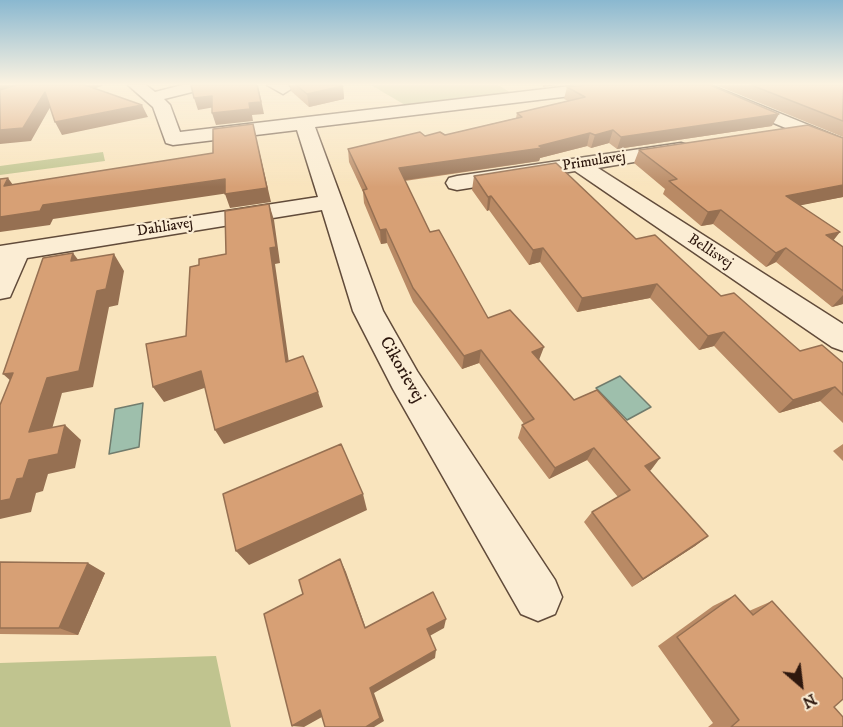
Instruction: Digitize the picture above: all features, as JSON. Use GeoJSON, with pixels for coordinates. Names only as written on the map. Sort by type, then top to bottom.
{"type":"FeatureCollection","features":[{"type":"Feature","properties":{"kind":"street"},"geometry":{"type":"LineString","coordinates":[[167,119],[173,139],[338,119]]}},
{"type":"Feature","properties":{"kind":"street"},"geometry":{"type":"LineString","coordinates":[[777,119],[843,146]]}},
{"type":"Feature","properties":{"kind":"street","name":"Cikorievej"},"geometry":{"type":"LineString","coordinates":[[304,123],[368,311],[384,344],[538,597]]}},
{"type":"Feature","properties":{"kind":"street"},"geometry":{"type":"LineString","coordinates":[[770,134],[801,129]]}},
{"type":"Feature","properties":{"kind":"street","name":"Primulavej"},"geometry":{"type":"LineString","coordinates":[[458,183],[702,145]]}},
{"type":"Feature","properties":{"kind":"street","name":"Bellisvej"},"geometry":{"type":"LineString","coordinates":[[579,165],[843,339]]}},
{"type":"Feature","properties":{"kind":"street","name":"Dahliavej"},"geometry":{"type":"LineString","coordinates":[[8,253],[329,202]]}},
{"type":"Feature","properties":{"kind":"street"},"geometry":{"type":"LineString","coordinates":[[0,290],[8,253]]}},
{"type":"Feature","properties":{"kind":"green space"},"geometry":{"type":"Polygon","coordinates":[[[103,152],[105,161],[0,175],[0,166],[103,152]]]}},
{"type":"Feature","properties":{"kind":"green space"},"geometry":{"type":"Polygon","coordinates":[[[216,656],[231,727],[0,727],[0,663],[216,656]]]}},
{"type":"Feature","properties":{"kind":"shaded area"},"geometry":{"type":"Polygon","coordinates":[[[620,376],[651,407],[627,420],[596,388],[620,376]]]}},
{"type":"Feature","properties":{"kind":"shaded area"},"geometry":{"type":"Polygon","coordinates":[[[143,403],[139,447],[109,454],[115,409],[143,403]]]}},
{"type":"Feature","properties":{"kind":"building"},"geometry":{"type":"Polygon","coordinates":[[[0,119],[29,119],[23,128],[0,130],[0,119]]]}},
{"type":"Feature","properties":{"kind":"building"},"geometry":{"type":"Polygon","coordinates":[[[54,119],[71,119],[55,122],[54,119]]]}},
{"type":"Feature","properties":{"kind":"building"},"geometry":{"type":"Polygon","coordinates":[[[514,119],[745,119],[621,137],[613,130],[595,135],[590,133],[539,146],[542,148],[399,168],[430,232],[439,230],[488,318],[510,310],[544,347],[532,352],[574,400],[597,390],[660,458],[645,466],[708,536],[643,579],[592,512],[630,490],[594,448],[555,468],[522,425],[534,419],[481,350],[464,356],[413,288],[386,229],[380,230],[363,190],[367,189],[348,149],[420,132],[425,136],[440,132],[445,135],[514,119]]]}},
{"type":"Feature","properties":{"kind":"building"},"geometry":{"type":"Polygon","coordinates":[[[253,124],[267,188],[225,194],[225,179],[43,205],[40,211],[0,217],[0,179],[8,178],[4,186],[213,153],[213,129],[253,124]]]}},
{"type":"Feature","properties":{"kind":"building"},"geometry":{"type":"Polygon","coordinates":[[[808,125],[843,138],[843,185],[786,196],[840,232],[826,235],[843,247],[843,291],[786,248],[776,253],[721,210],[708,212],[669,181],[677,179],[639,150],[808,125]]]}},
{"type":"Feature","properties":{"kind":"building"},"geometry":{"type":"Polygon","coordinates":[[[556,163],[636,239],[655,235],[721,296],[734,293],[800,351],[822,345],[843,363],[843,395],[835,387],[793,400],[724,332],[708,336],[657,284],[582,298],[543,248],[533,250],[491,196],[488,197],[474,176],[556,163]]]}},
{"type":"Feature","properties":{"kind":"building"},"geometry":{"type":"Polygon","coordinates":[[[269,204],[276,247],[270,248],[286,362],[303,356],[318,392],[215,430],[201,371],[153,387],[146,344],[186,336],[190,267],[199,265],[199,259],[226,254],[225,211],[269,204]]]}},
{"type":"Feature","properties":{"kind":"building"},"geometry":{"type":"Polygon","coordinates":[[[73,253],[71,261],[114,254],[106,289],[97,291],[79,371],[47,378],[29,432],[65,425],[58,454],[29,460],[23,478],[17,479],[10,499],[0,501],[0,405],[13,373],[3,374],[43,258],[73,253]]]}},
{"type":"Feature","properties":{"kind":"building"},"geometry":{"type":"Polygon","coordinates":[[[341,444],[363,494],[236,551],[223,494],[341,444]]]}},
{"type":"Feature","properties":{"kind":"building"},"geometry":{"type":"Polygon","coordinates":[[[340,559],[365,628],[433,592],[446,619],[427,629],[436,650],[370,688],[380,718],[366,727],[325,727],[320,710],[292,726],[264,614],[303,594],[299,580],[340,559]]]}},
{"type":"Feature","properties":{"kind":"building"},"geometry":{"type":"Polygon","coordinates":[[[0,562],[88,563],[59,628],[0,628],[0,562]]]}},
{"type":"Feature","properties":{"kind":"building"},"geometry":{"type":"Polygon","coordinates":[[[735,595],[753,615],[772,601],[843,679],[843,699],[834,707],[843,717],[843,727],[731,727],[739,720],[677,637],[735,595]]]}}]}
